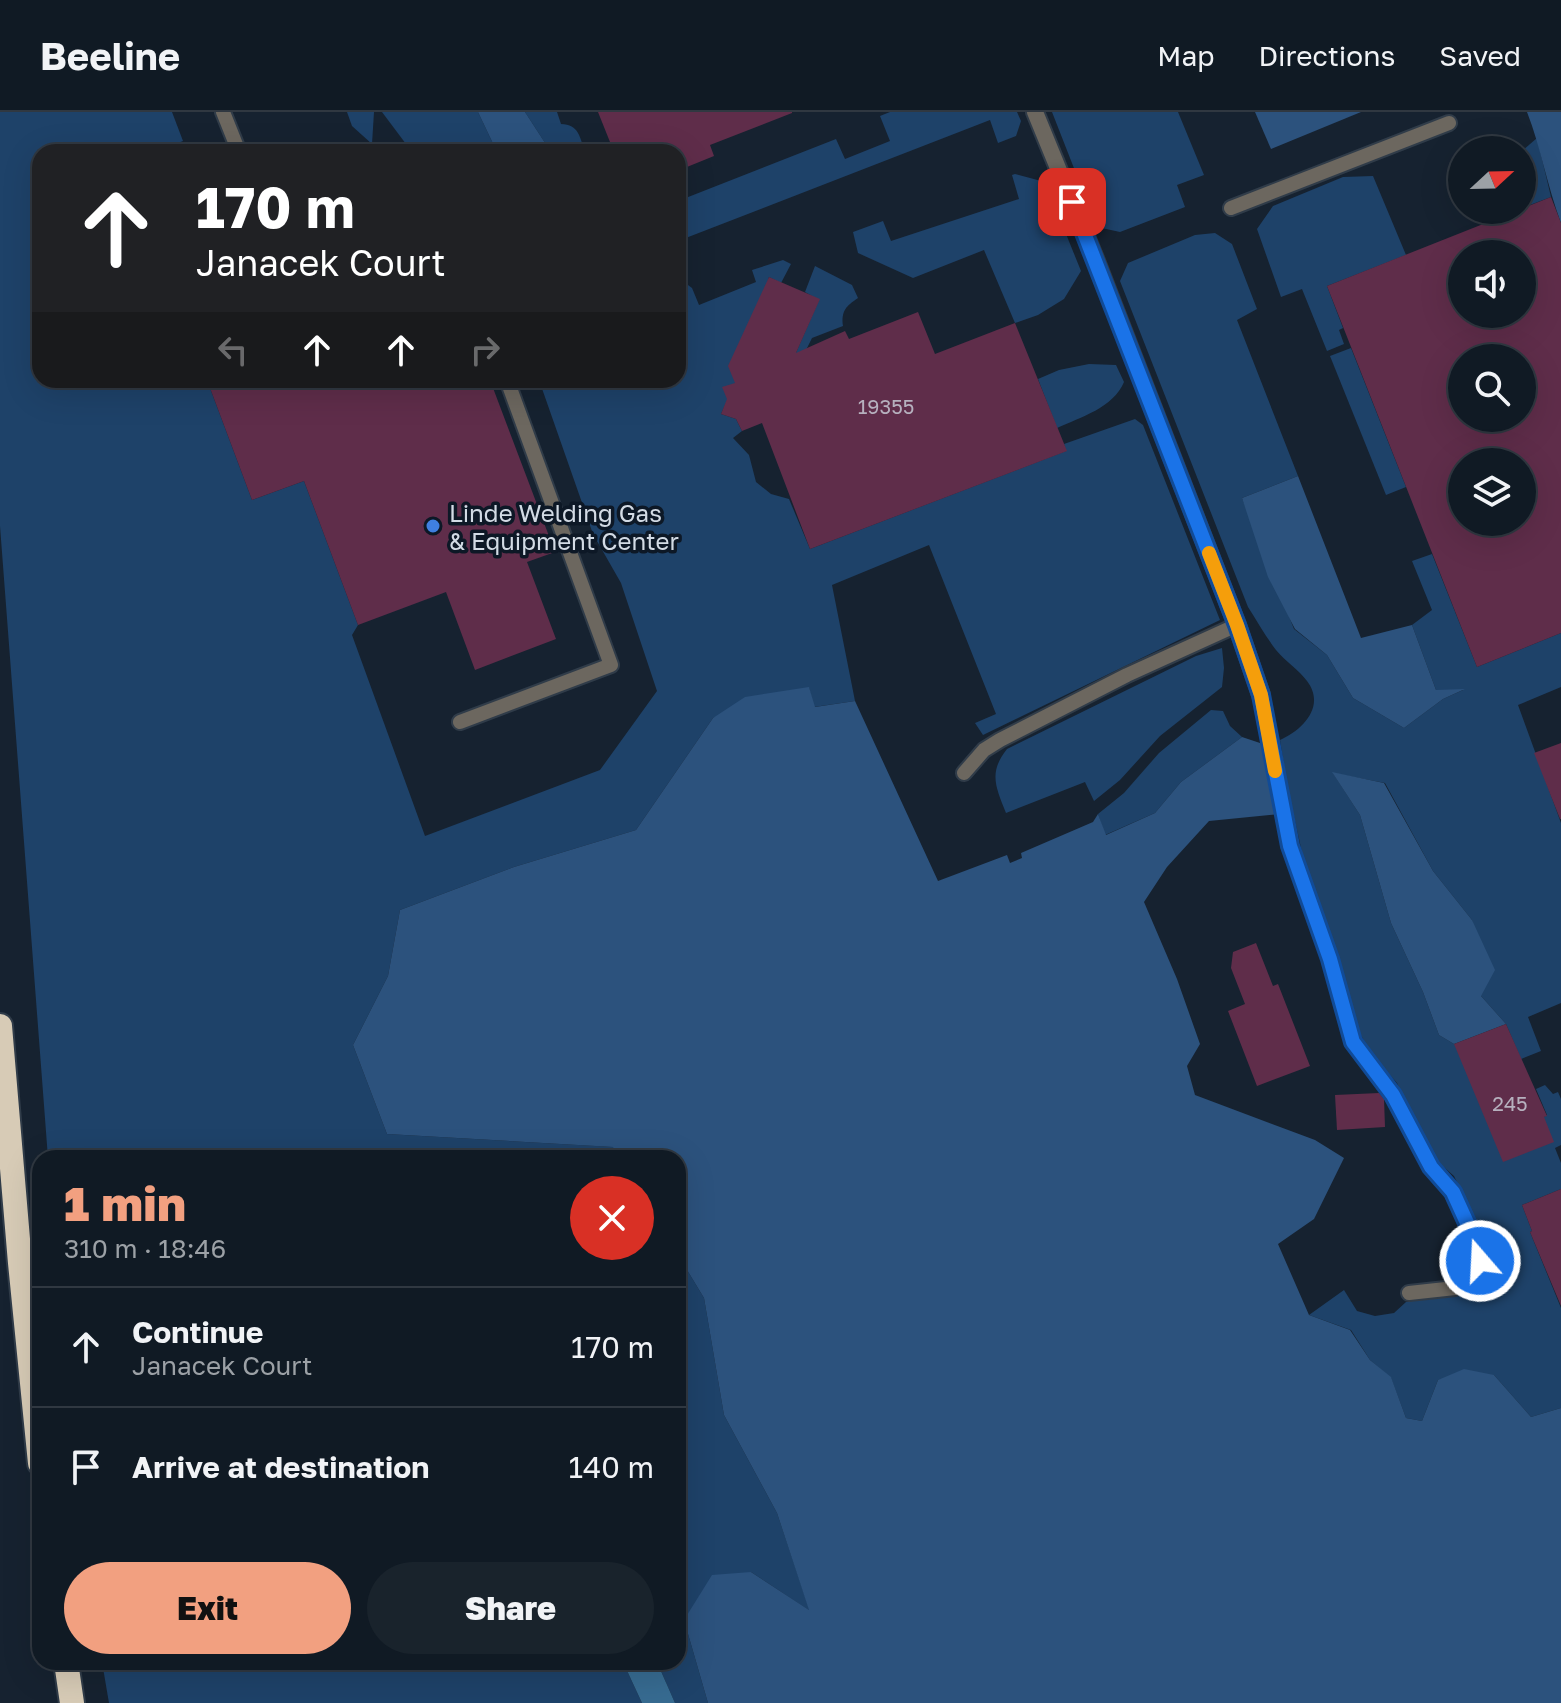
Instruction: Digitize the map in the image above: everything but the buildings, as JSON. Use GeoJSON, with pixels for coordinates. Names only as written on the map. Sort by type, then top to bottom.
{"type":"FeatureCollection","features":[{"type":"Feature","properties":{"kind":"highway"},"geometry":{"type":"LineString","coordinates":[[0,1026],[32,1383]]}},
{"type":"Feature","properties":{"kind":"highway"},"geometry":{"type":"LineString","coordinates":[[67,1670],[72,1703]]}},
{"type":"Feature","properties":{"kind":"street"},"geometry":{"type":"LineString","coordinates":[[1035,112],[1096,261],[1237,625],[1261,695]]}},
{"type":"Feature","properties":{"kind":"lane"},"geometry":{"type":"LineString","coordinates":[[223,112],[236,144]]}},
{"type":"Feature","properties":{"kind":"lane"},"geometry":{"type":"LineString","coordinates":[[1231,208],[1449,123]]}},
{"type":"Feature","properties":{"kind":"lane"},"geometry":{"type":"LineString","coordinates":[[460,722],[611,665],[510,388]]}},
{"type":"Feature","properties":{"kind":"lane"},"geometry":{"type":"LineString","coordinates":[[964,773],[984,750],[1000,740],[1127,675],[1237,625]]}},
{"type":"Feature","properties":{"kind":"lane"},"geometry":{"type":"LineString","coordinates":[[1261,695],[1290,846],[1330,959],[1353,1042],[1393,1095],[1431,1167],[1453,1192],[1473,1236],[1480,1261],[1455,1288],[1409,1293]]}},
{"type":"Feature","properties":{"kind":"shaded area"},"geometry":{"type":"Polygon","coordinates":[[[0,112],[172,112],[183,141],[175,144],[32,144],[32,388],[210,388],[252,500],[304,481],[358,625],[352,635],[425,836],[600,770],[657,691],[621,583],[593,534],[542,388],[686,388],[688,285],[699,305],[756,282],[752,270],[783,260],[791,264],[781,283],[769,277],[735,383],[721,414],[736,419],[742,431],[733,438],[749,455],[756,482],[771,494],[789,499],[810,549],[1066,451],[1064,444],[1135,419],[1143,425],[1220,620],[983,735],[975,723],[996,714],[929,545],[832,585],[855,701],[814,707],[809,688],[713,718],[636,830],[514,867],[400,910],[388,976],[353,1045],[387,1134],[614,1147],[616,1150],[47,1150],[0,526],[0,112]]]}},
{"type":"Feature","properties":{"kind":"shaded area"},"geometry":{"type":"Polygon","coordinates":[[[347,112],[374,112],[372,144],[352,126],[347,112]]]}},
{"type":"Feature","properties":{"kind":"shaded area"},"geometry":{"type":"Polygon","coordinates":[[[382,112],[478,112],[493,144],[406,144],[382,112]]]}},
{"type":"Feature","properties":{"kind":"shaded area"},"geometry":{"type":"Polygon","coordinates":[[[478,112],[525,112],[546,144],[493,144],[478,112]]]}},
{"type":"Feature","properties":{"kind":"shaded area"},"geometry":{"type":"Polygon","coordinates":[[[525,112],[557,112],[561,124],[572,126],[582,144],[546,144],[525,112]]]}},
{"type":"Feature","properties":{"kind":"shaded area"},"geometry":{"type":"Polygon","coordinates":[[[890,112],[1017,112],[1021,121],[1016,136],[998,143],[990,120],[686,238],[686,198],[836,139],[845,159],[890,141],[880,116],[890,112]]]}},
{"type":"Feature","properties":{"kind":"shaded area"},"geometry":{"type":"Polygon","coordinates":[[[1052,112],[1178,112],[1204,175],[1177,185],[1185,207],[1120,232],[1097,227],[1052,112]]]}},
{"type":"Feature","properties":{"kind":"shaded area"},"geometry":{"type":"Polygon","coordinates":[[[1255,112],[1361,112],[1271,149],[1255,112]]]}},
{"type":"Feature","properties":{"kind":"shaded area"},"geometry":{"type":"Polygon","coordinates":[[[1527,112],[1561,112],[1561,223],[1536,136],[1527,112]]]}},
{"type":"Feature","properties":{"kind":"shaded area"},"geometry":{"type":"Polygon","coordinates":[[[1536,139],[1551,197],[1536,203],[1536,139]]]}},
{"type":"Feature","properties":{"kind":"shaded area"},"geometry":{"type":"Polygon","coordinates":[[[1012,175],[1045,182],[1081,271],[1064,299],[1038,315],[1015,323],[984,250],[913,278],[858,253],[853,232],[883,221],[891,241],[1019,199],[1012,175]]]}},
{"type":"Feature","properties":{"kind":"shaded area"},"geometry":{"type":"Polygon","coordinates":[[[1373,176],[1406,255],[1327,286],[1343,328],[1339,330],[1344,344],[1327,351],[1302,289],[1281,297],[1257,229],[1273,206],[1343,177],[1373,176]]]}},
{"type":"Feature","properties":{"kind":"shaded area"},"geometry":{"type":"Polygon","coordinates":[[[1215,233],[1232,244],[1257,309],[1237,320],[1298,476],[1242,498],[1294,629],[1327,655],[1353,698],[1404,728],[1443,699],[1463,690],[1436,690],[1412,625],[1432,610],[1412,561],[1432,554],[1477,667],[1561,633],[1561,687],[1518,705],[1561,823],[1561,1003],[1528,1017],[1541,1051],[1521,1059],[1506,1024],[1481,996],[1472,920],[1433,871],[1385,783],[1333,773],[1360,815],[1391,923],[1439,1035],[1544,1117],[1547,1115],[1536,1089],[1545,1085],[1553,1094],[1558,1092],[1561,1099],[1561,1145],[1555,1148],[1561,1163],[1561,1189],[1522,1205],[1561,1308],[1561,1408],[1531,1417],[1494,1375],[1438,1380],[1422,1421],[1406,1418],[1391,1378],[1370,1360],[1351,1330],[1309,1315],[1344,1290],[1357,1311],[1375,1316],[1394,1313],[1406,1302],[1446,1295],[1469,1285],[1493,1267],[1482,1234],[1454,1176],[1431,1156],[1397,1083],[1372,1055],[1359,1032],[1306,870],[1280,740],[1304,724],[1313,708],[1312,690],[1304,677],[1276,650],[1248,607],[1120,281],[1128,263],[1195,235],[1215,233]]]}},
{"type":"Feature","properties":{"kind":"shaded area"},"geometry":{"type":"Polygon","coordinates":[[[815,266],[852,285],[858,298],[845,309],[843,326],[812,338],[806,350],[795,355],[819,300],[805,292],[815,266]]]}},
{"type":"Feature","properties":{"kind":"shaded area"},"geometry":{"type":"Polygon","coordinates":[[[1351,348],[1406,487],[1386,495],[1330,356],[1351,348]]]}},
{"type":"Feature","properties":{"kind":"shaded area"},"geometry":{"type":"Polygon","coordinates":[[[1089,364],[1116,365],[1124,382],[1104,405],[1057,428],[1038,379],[1059,370],[1089,364]]]}},
{"type":"Feature","properties":{"kind":"shaded area"},"geometry":{"type":"Polygon","coordinates":[[[1298,476],[1361,638],[1412,625],[1436,690],[1465,689],[1443,699],[1404,728],[1353,698],[1327,655],[1295,629],[1268,577],[1242,498],[1298,476]]]}},
{"type":"Feature","properties":{"kind":"shaded area"},"geometry":{"type":"Polygon","coordinates":[[[1222,648],[1222,687],[1160,736],[1120,780],[1094,801],[1085,782],[1006,813],[997,788],[996,773],[997,765],[1007,749],[1196,656],[1222,648]]]}},
{"type":"Feature","properties":{"kind":"shaded area"},"geometry":{"type":"Polygon","coordinates":[[[809,687],[815,707],[855,701],[938,881],[1007,855],[1010,863],[1022,858],[1021,853],[1093,822],[1098,814],[1106,835],[1155,813],[1181,782],[1242,737],[1263,744],[1279,814],[1209,821],[1167,867],[1144,902],[1177,979],[1200,1044],[1187,1066],[1195,1095],[1315,1140],[1344,1158],[1314,1219],[1278,1244],[1309,1315],[1350,1330],[1370,1360],[1391,1377],[1406,1418],[1422,1421],[1438,1380],[1464,1369],[1494,1375],[1531,1417],[1561,1408],[1561,1703],[708,1703],[686,1627],[686,1617],[712,1575],[751,1572],[809,1610],[777,1513],[724,1415],[704,1298],[686,1268],[686,1150],[615,1150],[613,1147],[387,1134],[353,1045],[388,976],[400,910],[514,867],[636,830],[713,718],[745,697],[809,687]]]}},
{"type":"Feature","properties":{"kind":"shaded area"},"geometry":{"type":"Polygon","coordinates":[[[1211,710],[1223,711],[1230,726],[1242,737],[1181,782],[1155,813],[1105,835],[1098,814],[1124,793],[1159,753],[1211,710]]]}},
{"type":"Feature","properties":{"kind":"shaded area"},"geometry":{"type":"Polygon","coordinates":[[[1332,772],[1384,783],[1433,871],[1472,920],[1495,970],[1481,996],[1506,1024],[1454,1044],[1439,1035],[1391,923],[1360,815],[1332,772]]]}},
{"type":"Feature","properties":{"kind":"shaded area"},"geometry":{"type":"Polygon","coordinates":[[[686,1268],[704,1298],[724,1415],[777,1513],[810,1611],[751,1572],[686,1619],[686,1268]]]}},
{"type":"Feature","properties":{"kind":"shaded area"},"geometry":{"type":"Polygon","coordinates":[[[686,1627],[708,1703],[675,1703],[661,1670],[686,1670],[686,1627]]]}},
{"type":"Feature","properties":{"kind":"shaded area"},"geometry":{"type":"Polygon","coordinates":[[[103,1670],[627,1670],[642,1703],[109,1703],[103,1670]]]}},
{"type":"Feature","properties":{"kind":"shaded area"},"geometry":{"type":"Polygon","coordinates":[[[627,1670],[661,1670],[675,1703],[642,1703],[627,1670]]]}},
{"type":"Feature","properties":{"kind":"slow traffic"},"geometry":{"type":"LineString","coordinates":[[1209,553],[1261,695],[1275,771]]}},
{"type":"Feature","properties":{"kind":"place","name":"Linde Welding Gas & Equipment Center"},"geometry":{"type":"Point","coordinates":[433,526]}},
{"type":"Feature","properties":{"kind":"route"},"geometry":{"type":"LineString","coordinates":[[1072,202],[1237,625],[1261,695],[1290,846],[1330,959],[1353,1042],[1393,1095],[1431,1167],[1453,1192],[1473,1236],[1480,1261]]}}]}
